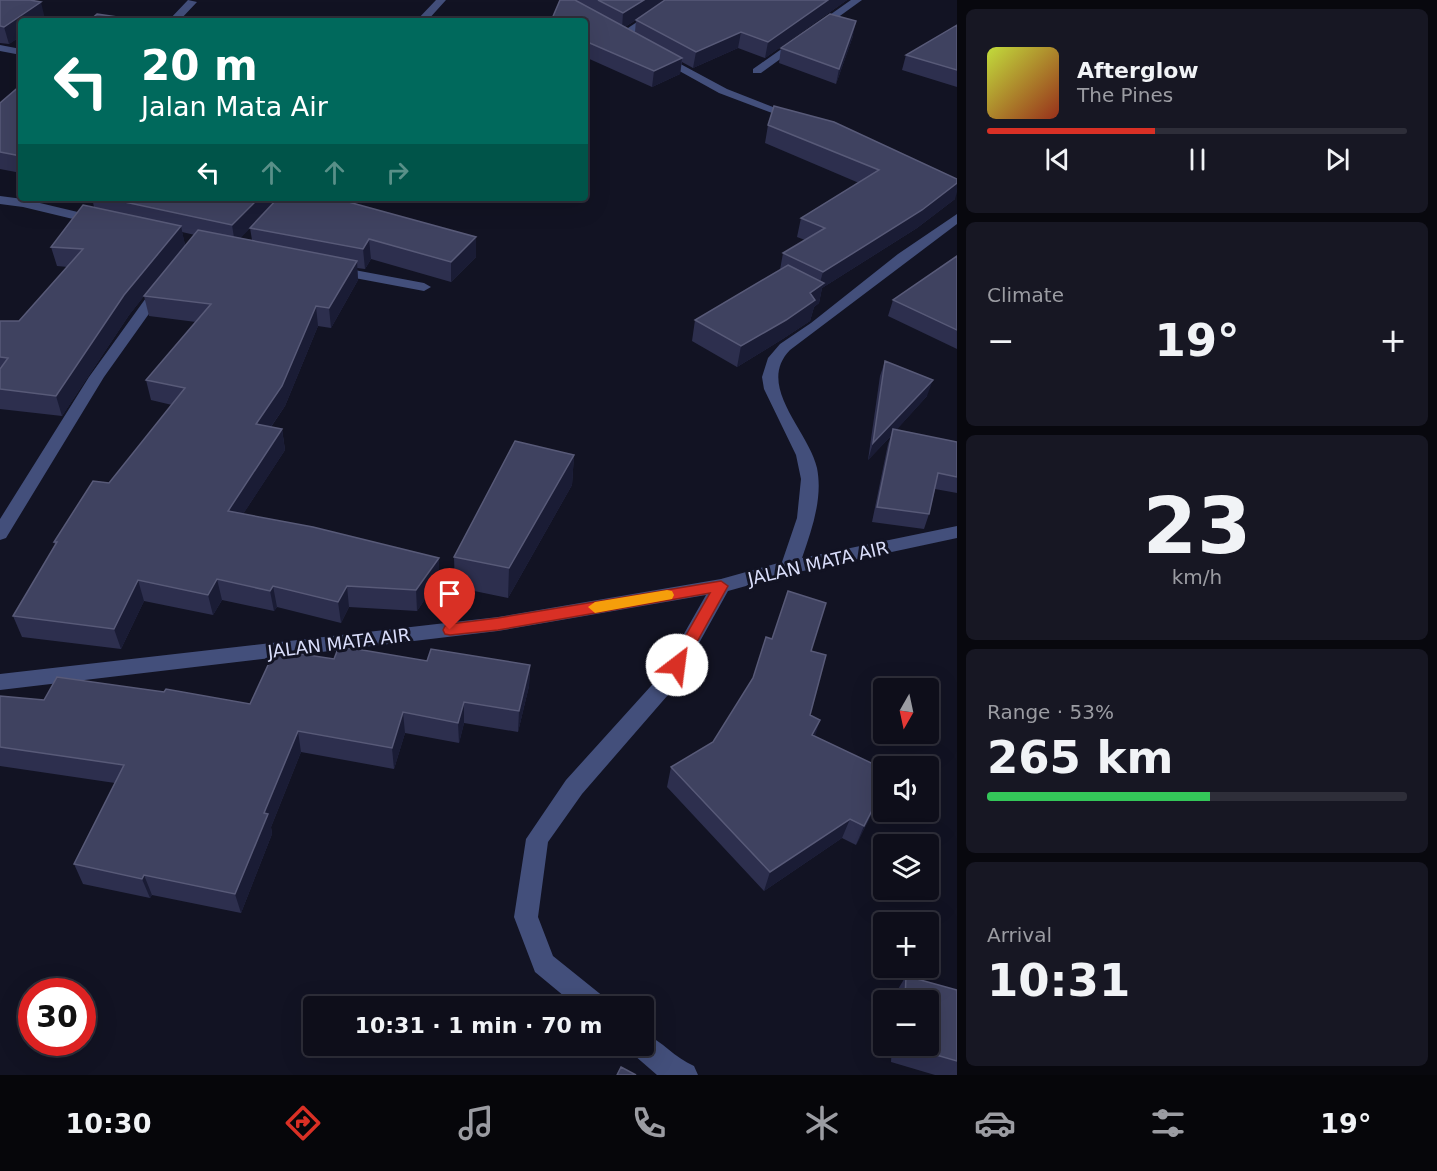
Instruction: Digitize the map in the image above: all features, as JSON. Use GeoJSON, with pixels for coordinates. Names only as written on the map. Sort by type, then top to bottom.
{"type":"FeatureCollection","features":[{"type":"Feature","properties":{"kind":"street"},"geometry":{"type":"LineString","coordinates":[[424,18],[441,0]]}},
{"type":"Feature","properties":{"kind":"street"},"geometry":{"type":"LineString","coordinates":[[623,36],[677,0]]}},
{"type":"Feature","properties":{"kind":"street"},"geometry":{"type":"LineString","coordinates":[[757,71],[856,0]]}},
{"type":"Feature","properties":{"kind":"street"},"geometry":{"type":"LineString","coordinates":[[175,18],[192,2]]}},
{"type":"Feature","properties":{"kind":"street"},"geometry":{"type":"LineString","coordinates":[[0,48],[18,51]]}},
{"type":"Feature","properties":{"kind":"street"},"geometry":{"type":"LineString","coordinates":[[653,52],[723,91],[805,123]]}},
{"type":"Feature","properties":{"kind":"street"},"geometry":{"type":"LineString","coordinates":[[0,200],[18,200]]}},
{"type":"Feature","properties":{"kind":"street"},"geometry":{"type":"LineString","coordinates":[[30,201],[116,225]]}},
{"type":"Feature","properties":{"kind":"street"},"geometry":{"type":"LineString","coordinates":[[789,567],[809,512],[808,465],[772,389],[772,365],[784,348],[813,328],[923,239],[957,218]]}},
{"type":"Feature","properties":{"kind":"street"},"geometry":{"type":"LineString","coordinates":[[320,267],[424,287]]}},
{"type":"Feature","properties":{"kind":"street"},"geometry":{"type":"LineString","coordinates":[[0,534],[58,438],[123,339],[171,276]]}},
{"type":"Feature","properties":{"kind":"street","name":"JALAN MATA AIR"},"geometry":{"type":"LineString","coordinates":[[0,682],[498,624],[721,586],[789,567],[957,532]]}},
{"type":"Feature","properties":{"kind":"street"},"geometry":{"type":"LineString","coordinates":[[583,996],[544,964],[526,917],[537,839],[574,787],[667,682],[721,586]]}},
{"type":"Feature","properties":{"kind":"street"},"geometry":{"type":"LineString","coordinates":[[654,1056],[670,1069],[685,1075]]}},
{"type":"Feature","properties":{"kind":"building"},"geometry":{"type":"Polygon","coordinates":[[[0,0],[41,2],[4,27],[0,26],[0,0]]]}},
{"type":"Feature","properties":{"kind":"building"},"geometry":{"type":"Polygon","coordinates":[[[560,0],[575,0],[682,58],[654,71],[588,42],[588,18],[552,18],[560,0]]]}},
{"type":"Feature","properties":{"kind":"building"},"geometry":{"type":"Polygon","coordinates":[[[598,0],[644,0],[623,13],[598,0]]]}},
{"type":"Feature","properties":{"kind":"building"},"geometry":{"type":"Polygon","coordinates":[[[665,0],[828,0],[768,42],[741,32],[696,52],[636,20],[665,0]]]}},
{"type":"Feature","properties":{"kind":"building"},"geometry":{"type":"Polygon","coordinates":[[[97,14],[124,18],[92,18],[97,14]]]}},
{"type":"Feature","properties":{"kind":"building"},"geometry":{"type":"Polygon","coordinates":[[[830,14],[856,21],[839,69],[781,48],[830,14]]]}},
{"type":"Feature","properties":{"kind":"building"},"geometry":{"type":"Polygon","coordinates":[[[957,25],[957,70],[906,55],[957,25]]]}},
{"type":"Feature","properties":{"kind":"building"},"geometry":{"type":"Polygon","coordinates":[[[18,88],[18,155],[0,152],[0,103],[18,88]]]}},
{"type":"Feature","properties":{"kind":"building"},"geometry":{"type":"Polygon","coordinates":[[[774,106],[834,122],[957,179],[957,183],[922,210],[823,272],[783,253],[825,228],[801,218],[879,170],[768,125],[774,106]]]}},
{"type":"Feature","properties":{"kind":"building"},"geometry":{"type":"Polygon","coordinates":[[[120,201],[256,201],[232,225],[120,201]]]}},
{"type":"Feature","properties":{"kind":"building"},"geometry":{"type":"Polygon","coordinates":[[[275,201],[345,201],[476,237],[451,262],[369,239],[363,249],[250,228],[275,201]]]}},
{"type":"Feature","properties":{"kind":"building"},"geometry":{"type":"Polygon","coordinates":[[[83,205],[181,226],[124,295],[56,396],[0,389],[0,369],[8,358],[0,357],[0,321],[19,321],[83,249],[51,247],[83,205]]]}},
{"type":"Feature","properties":{"kind":"building"},"geometry":{"type":"Polygon","coordinates":[[[198,230],[357,261],[329,308],[316,306],[282,386],[256,424],[282,429],[228,511],[313,527],[439,558],[416,590],[347,586],[338,602],[273,586],[270,591],[217,579],[208,595],[138,580],[114,629],[13,616],[57,542],[54,542],[93,481],[109,483],[185,388],[146,380],[211,304],[144,296],[198,230]]]}},
{"type":"Feature","properties":{"kind":"building"},"geometry":{"type":"Polygon","coordinates":[[[957,256],[957,330],[893,300],[957,256]]]}},
{"type":"Feature","properties":{"kind":"building"},"geometry":{"type":"Polygon","coordinates":[[[788,265],[824,283],[810,293],[815,300],[786,320],[741,346],[695,320],[788,265]]]}},
{"type":"Feature","properties":{"kind":"building"},"geometry":{"type":"Polygon","coordinates":[[[885,361],[933,380],[873,443],[885,361]]]}},
{"type":"Feature","properties":{"kind":"building"},"geometry":{"type":"Polygon","coordinates":[[[893,429],[957,442],[957,477],[938,473],[929,514],[877,507],[893,429]]]}},
{"type":"Feature","properties":{"kind":"building"},"geometry":{"type":"Polygon","coordinates":[[[515,441],[574,455],[509,568],[454,557],[515,441]]]}},
{"type":"Feature","properties":{"kind":"building"},"geometry":{"type":"Polygon","coordinates":[[[788,591],[826,603],[811,651],[826,655],[810,715],[820,720],[812,735],[873,764],[873,808],[864,826],[850,819],[770,872],[671,767],[713,742],[753,678],[766,637],[772,639],[788,591]]]}},
{"type":"Feature","properties":{"kind":"building"},"geometry":{"type":"Polygon","coordinates":[[[339,646],[427,661],[431,649],[530,665],[519,711],[464,702],[458,723],[403,712],[392,748],[298,731],[264,813],[268,814],[235,894],[144,875],[142,879],[74,864],[124,765],[0,747],[0,696],[44,700],[57,677],[164,692],[166,689],[250,704],[275,650],[334,659],[339,646]]]}},
{"type":"Feature","properties":{"kind":"building"},"geometry":{"type":"Polygon","coordinates":[[[906,978],[913,978],[957,990],[957,1061],[939,1056],[939,990],[905,990],[906,978]]]}},
{"type":"Feature","properties":{"kind":"building"},"geometry":{"type":"Polygon","coordinates":[[[621,1067],[636,1075],[617,1075],[621,1067]]]}},
{"type":"Feature","properties":{"kind":"slow traffic"},"geometry":{"type":"LineString","coordinates":[[595,607],[667,595]]}},
{"type":"Feature","properties":{"kind":"route"},"geometry":{"type":"LineString","coordinates":[[450,630],[721,586],[677,665]]}}]}
